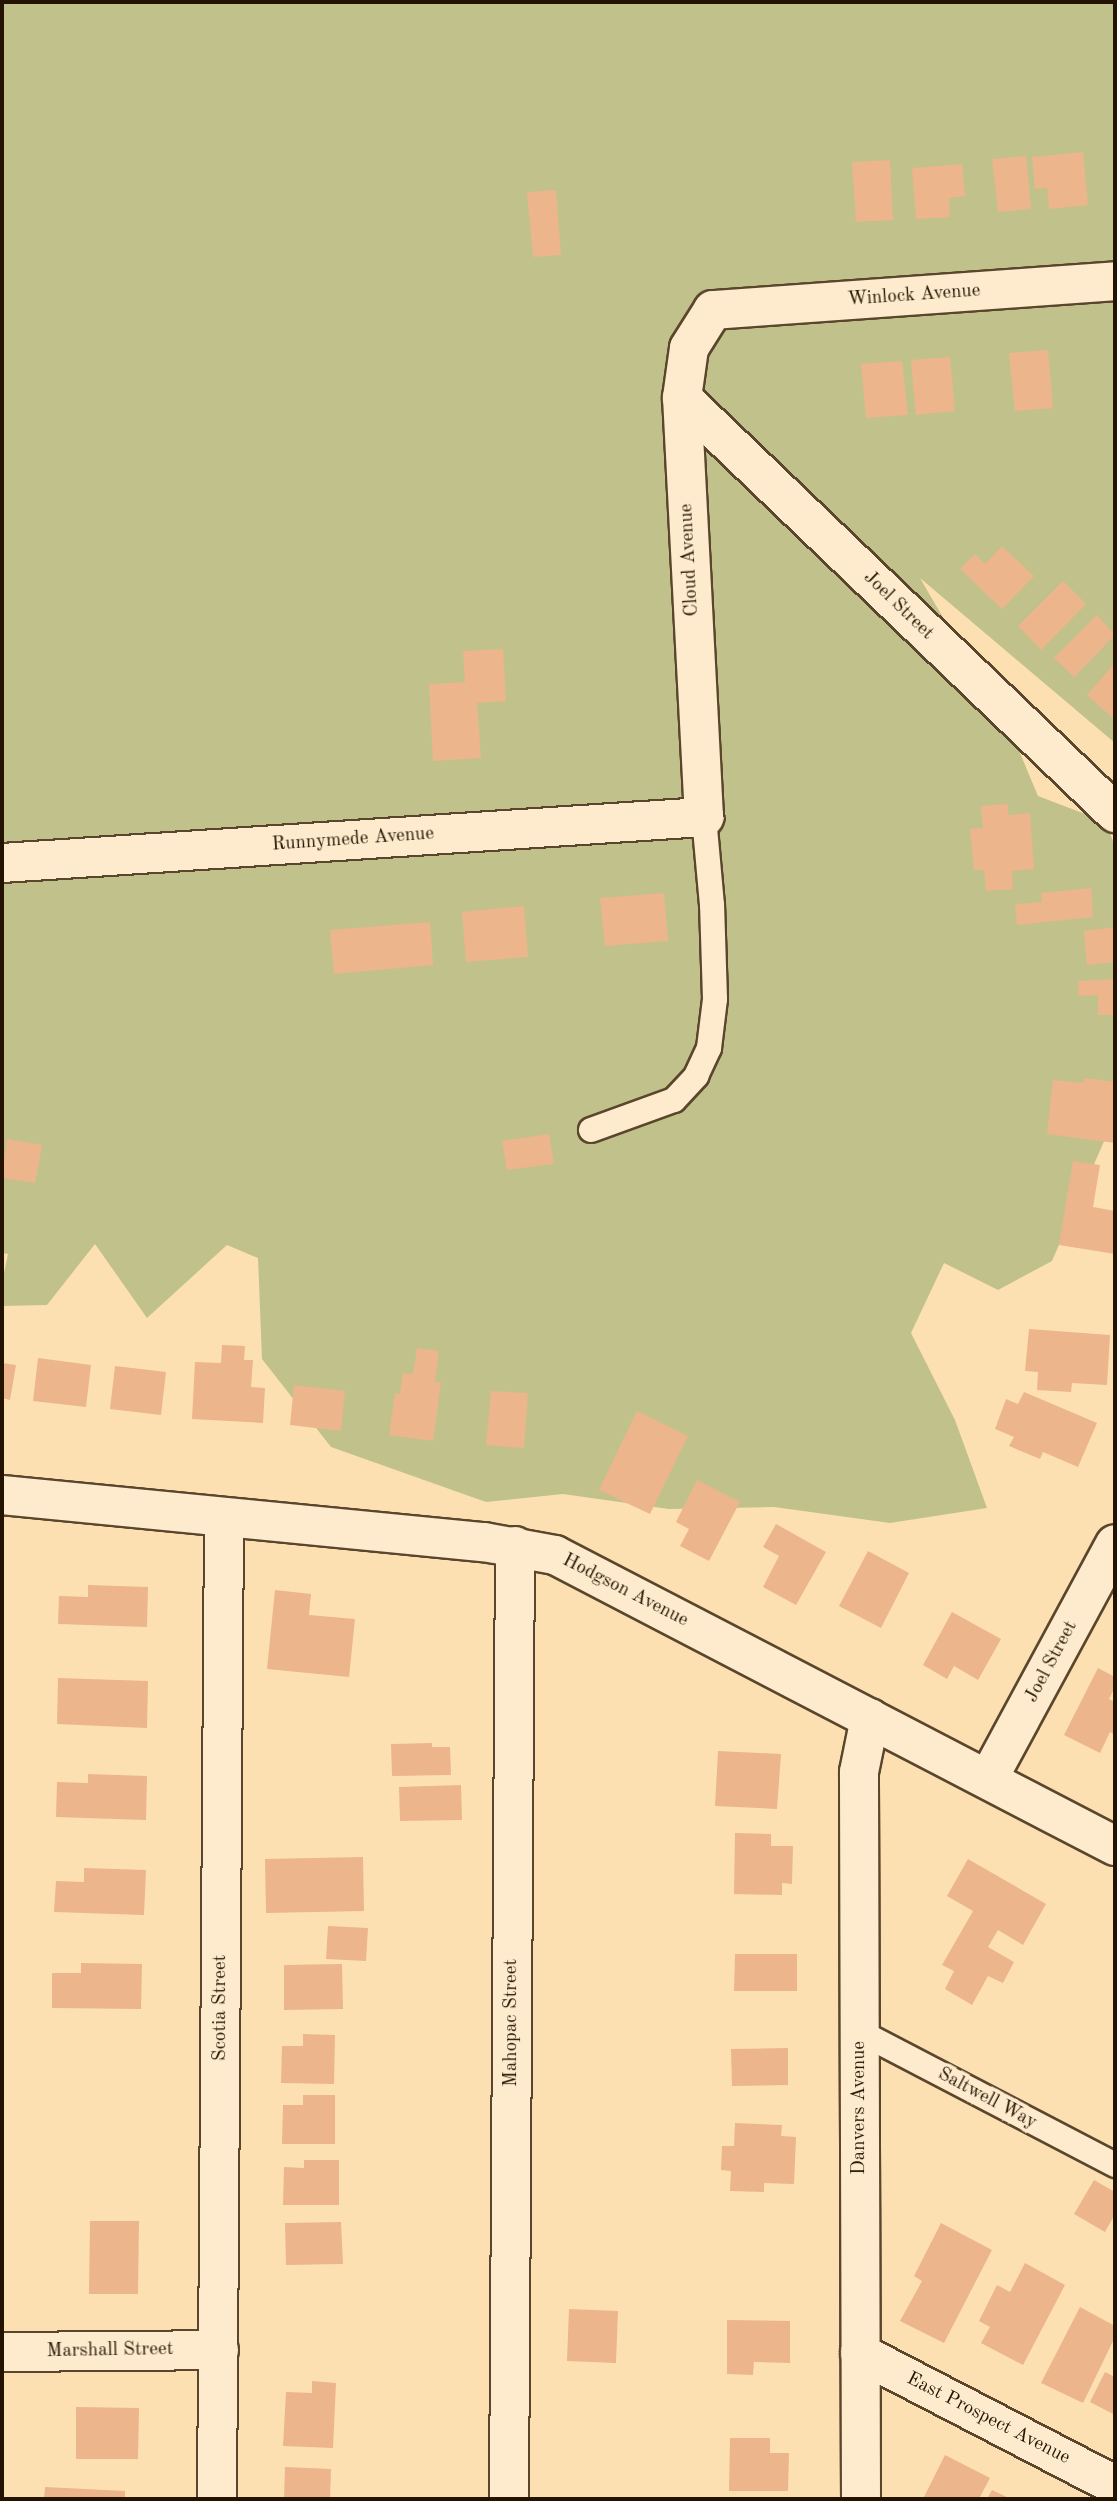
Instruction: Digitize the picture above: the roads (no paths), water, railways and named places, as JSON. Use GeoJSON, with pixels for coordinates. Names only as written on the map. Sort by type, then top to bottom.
{"type":"FeatureCollection","features":[{"type":"Feature","properties":{"kind":"street","name":"Winlock Avenue"},"geometry":{"type":"LineString","coordinates":[[713,310],[1115,281]]}},
{"type":"Feature","properties":{"kind":"street","name":"Cloud Avenue"},"geometry":{"type":"LineString","coordinates":[[704,817],[682,398],[689,348],[713,310]]}},
{"type":"Feature","properties":{"kind":"street","name":"Joel Street"},"geometry":{"type":"LineString","coordinates":[[682,398],[1115,813]]}},
{"type":"Feature","properties":{"kind":"street","name":"Runnymede Avenue"},"geometry":{"type":"LineString","coordinates":[[2,863],[704,817]]}},
{"type":"Feature","properties":{"kind":"street","name":"Hodgson Avenue"},"geometry":{"type":"LineString","coordinates":[[2,1495],[515,1546],[555,1555],[1115,1846]]}},
{"type":"Feature","properties":{"kind":"street","name":"Scotia Street"},"geometry":{"type":"LineString","coordinates":[[218,2499],[224,1517]]}},
{"type":"Feature","properties":{"kind":"street","name":"Joel Street"},"geometry":{"type":"LineString","coordinates":[[988,1779],[1115,1544]]}},
{"type":"Feature","properties":{"kind":"street","name":"Mahopac Street"},"geometry":{"type":"LineString","coordinates":[[509,2499],[515,1546]]}},
{"type":"Feature","properties":{"kind":"street","name":"Danvers Avenue"},"geometry":{"type":"LineString","coordinates":[[861,2499],[859,1772],[870,1718]]}},
{"type":"Feature","properties":{"kind":"street","name":"Marshall Street"},"geometry":{"type":"LineString","coordinates":[[2,2352],[219,2350]]}},
{"type":"Feature","properties":{"kind":"street","name":"East Prospect Avenue"},"geometry":{"type":"LineString","coordinates":[[860,2353],[1115,2485]]}},
{"type":"Feature","properties":{"kind":"lane"},"geometry":{"type":"LineString","coordinates":[[591,1130],[674,1100],[696,1076],[709,1048],[715,999],[712,905],[704,817]]}},
{"type":"Feature","properties":{"kind":"lane","name":"Saltwell Way"},"geometry":{"type":"LineString","coordinates":[[860,2032],[1115,2165]]}}]}
